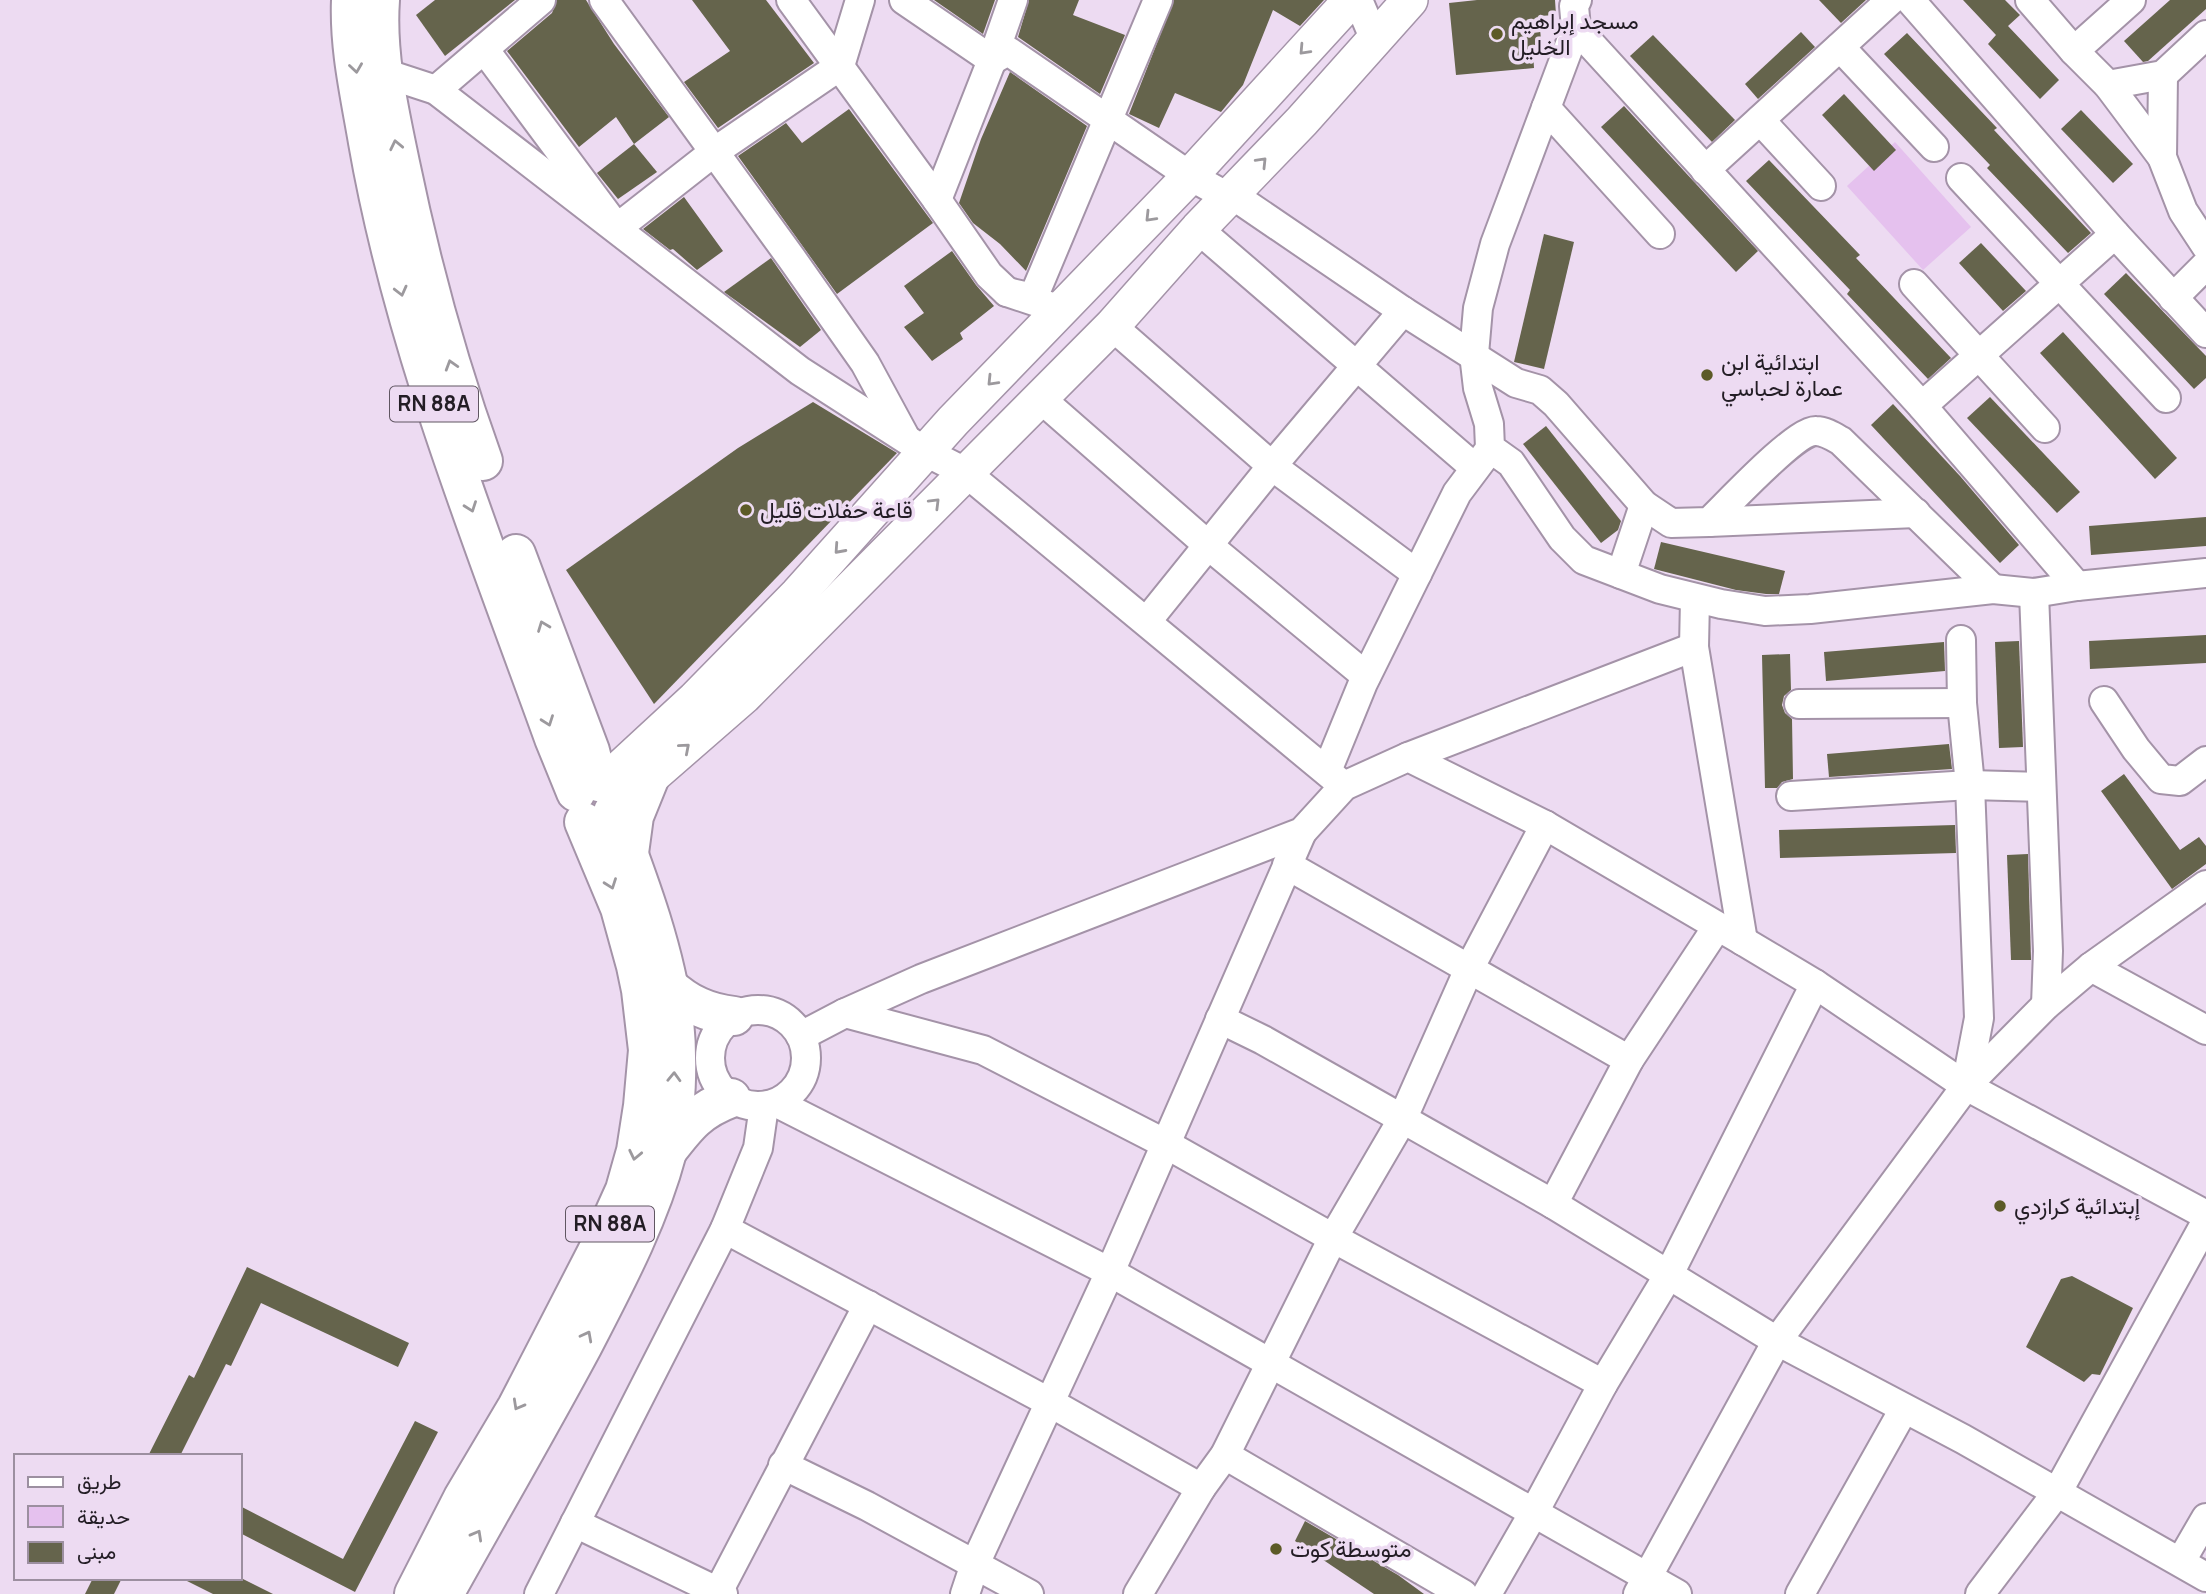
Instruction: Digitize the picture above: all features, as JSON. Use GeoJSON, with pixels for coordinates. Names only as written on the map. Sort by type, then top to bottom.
{"type":"FeatureCollection","features":[{"type":"Feature","properties":{"kind":"highway"},"geometry":{"type":"LineString","coordinates":[[352,5],[379,36],[388,104],[411,216],[437,320],[475,440],[590,751],[598,800],[629,855],[668,986],[674,1022],[673,1114],[668,1150],[652,1200],[622,1269],[562,1384],[444,1594]]}},
{"type":"Feature","properties":{"kind":"highway","name":"RN 88A"},"geometry":{"type":"LineString","coordinates":[[352,5],[356,75],[377,185],[404,303],[425,377],[554,738],[598,800],[620,908],[641,990],[648,1050],[636,1151],[625,1190],[591,1264],[517,1407],[463,1497],[414,1594]]}},
{"type":"Feature","properties":{"kind":"highway"},"geometry":{"type":"LineString","coordinates":[[629,855],[634,816],[649,779]]}},
{"type":"Feature","properties":{"kind":"highway"},"geometry":{"type":"LineString","coordinates":[[668,986],[698,1007],[715,1014],[734,1016]]}},
{"type":"Feature","properties":{"kind":"highway"},"geometry":{"type":"LineString","coordinates":[[668,1150],[689,1122],[701,1112],[757,1102]]}},
{"type":"Feature","properties":{"kind":"main road"},"geometry":{"type":"LineString","coordinates":[[598,800],[789,603],[916,445],[953,421],[1190,176],[1351,0]]}},
{"type":"Feature","properties":{"kind":"main road"},"geometry":{"type":"LineString","coordinates":[[598,800],[649,779],[744,696],[1112,326],[1410,0]]}},
{"type":"Feature","properties":{"kind":"street"},"geometry":{"type":"LineString","coordinates":[[436,90],[541,0]]}},
{"type":"Feature","properties":{"kind":"street"},"geometry":{"type":"LineString","coordinates":[[604,0],[865,363],[916,445]]}},
{"type":"Feature","properties":{"kind":"street"},"geometry":{"type":"LineString","coordinates":[[791,0],[989,275],[1007,292],[1061,310]]}},
{"type":"Feature","properties":{"kind":"street"},"geometry":{"type":"LineString","coordinates":[[617,228],[714,152],[840,66],[860,0]]}},
{"type":"Feature","properties":{"kind":"street"},"geometry":{"type":"LineString","coordinates":[[904,0],[992,60]]}},
{"type":"Feature","properties":{"kind":"street"},"geometry":{"type":"LineString","coordinates":[[937,200],[1013,0]]}},
{"type":"Feature","properties":{"kind":"street"},"geometry":{"type":"LineString","coordinates":[[1007,292],[1033,298],[1157,0]]}},
{"type":"Feature","properties":{"kind":"street"},"geometry":{"type":"LineString","coordinates":[[1358,0],[1375,40]]}},
{"type":"Feature","properties":{"kind":"street"},"geometry":{"type":"LineString","coordinates":[[965,1594],[975,1564],[1110,1272],[1302,832],[1336,778],[1366,676],[1457,493],[1483,458],[1489,424],[1478,388],[1474,354],[1478,308],[1495,244],[1576,28],[1574,6],[1577,0]]}},
{"type":"Feature","properties":{"kind":"street"},"geometry":{"type":"LineString","coordinates":[[1705,170],[1891,0]]}},
{"type":"Feature","properties":{"kind":"street"},"geometry":{"type":"LineString","coordinates":[[1910,0],[2206,332]]}},
{"type":"Feature","properties":{"kind":"street"},"geometry":{"type":"LineString","coordinates":[[2030,0],[2108,85],[2162,157],[2183,211],[2206,246]]}},
{"type":"Feature","properties":{"kind":"street"},"geometry":{"type":"LineString","coordinates":[[2074,51],[2131,0]]}},
{"type":"Feature","properties":{"kind":"street"},"geometry":{"type":"LineString","coordinates":[[1576,28],[1922,407],[2077,586]]}},
{"type":"Feature","properties":{"kind":"street"},"geometry":{"type":"LineString","coordinates":[[2108,85],[2163,75],[2206,35]]}},
{"type":"Feature","properties":{"kind":"street"},"geometry":{"type":"LineString","coordinates":[[1840,47],[1934,147]]}},
{"type":"Feature","properties":{"kind":"street"},"geometry":{"type":"LineString","coordinates":[[484,49],[617,228]]}},
{"type":"Feature","properties":{"kind":"street"},"geometry":{"type":"LineString","coordinates":[[992,60],[1008,51],[1190,176],[1228,197],[1240,200],[1403,311],[1516,383],[1540,390],[1556,404],[1644,505],[1671,523],[1916,513]]}},
{"type":"Feature","properties":{"kind":"street"},"geometry":{"type":"LineString","coordinates":[[384,73],[436,90],[800,371],[916,445],[965,472],[1336,778]]}},
{"type":"Feature","properties":{"kind":"street"},"geometry":{"type":"LineString","coordinates":[[2162,157],[2163,75]]}},
{"type":"Feature","properties":{"kind":"street"},"geometry":{"type":"LineString","coordinates":[[1546,108],[1660,234]]}},
{"type":"Feature","properties":{"kind":"street"},"geometry":{"type":"LineString","coordinates":[[1760,120],[1821,187]]}},
{"type":"Feature","properties":{"kind":"street"},"geometry":{"type":"LineString","coordinates":[[1961,178],[2166,398]]}},
{"type":"Feature","properties":{"kind":"street"},"geometry":{"type":"LineString","coordinates":[[1198,229],[1358,365],[1483,458],[1511,463],[1562,538],[1584,560],[1621,574],[1695,598],[1765,611],[1810,609],[1993,589],[2034,593],[2206,573]]}},
{"type":"Feature","properties":{"kind":"street"},"geometry":{"type":"LineString","coordinates":[[1922,407],[2115,233]]}},
{"type":"Feature","properties":{"kind":"street"},"geometry":{"type":"LineString","coordinates":[[2173,298],[2206,265]]}},
{"type":"Feature","properties":{"kind":"street"},"geometry":{"type":"LineString","coordinates":[[1914,284],[2045,428]]}},
{"type":"Feature","properties":{"kind":"street"},"geometry":{"type":"LineString","coordinates":[[1147,621],[1403,311]]}},
{"type":"Feature","properties":{"kind":"street"},"geometry":{"type":"LineString","coordinates":[[1112,326],[1272,467],[1417,574]]}},
{"type":"Feature","properties":{"kind":"street"},"geometry":{"type":"LineString","coordinates":[[1041,399],[1209,546],[1366,676]]}},
{"type":"Feature","properties":{"kind":"street"},"geometry":{"type":"LineString","coordinates":[[1709,522],[1794,439],[1814,430],[1841,441],[1993,589]]}},
{"type":"Feature","properties":{"kind":"street"},"geometry":{"type":"LineString","coordinates":[[1621,574],[1644,505]]}},
{"type":"Feature","properties":{"kind":"street"},"geometry":{"type":"LineString","coordinates":[[2034,593],[2048,951],[2046,1005]]}},
{"type":"Feature","properties":{"kind":"street"},"geometry":{"type":"LineString","coordinates":[[1695,598],[1694,646],[1743,941]]}},
{"type":"Feature","properties":{"kind":"street"},"geometry":{"type":"LineString","coordinates":[[1961,640],[1979,1018],[1966,1086]]}},
{"type":"Feature","properties":{"kind":"street"},"geometry":{"type":"LineString","coordinates":[[1336,778],[1408,757],[1694,646]]}},
{"type":"Feature","properties":{"kind":"street"},"geometry":{"type":"LineString","coordinates":[[2104,701],[2136,750],[2161,779],[2180,781],[2206,761]]}},
{"type":"Feature","properties":{"kind":"street"},"geometry":{"type":"LineString","coordinates":[[1799,704],[1962,703]]}},
{"type":"Feature","properties":{"kind":"street"},"geometry":{"type":"LineString","coordinates":[[1408,757],[1545,825],[1815,984],[1966,1086],[2206,1215]]}},
{"type":"Feature","properties":{"kind":"street"},"geometry":{"type":"LineString","coordinates":[[1791,796],[1970,785],[2041,787]]}},
{"type":"Feature","properties":{"kind":"street"},"geometry":{"type":"LineString","coordinates":[[1138,1594],[1201,1488],[1225,1455],[1333,1238],[1402,1120],[1469,969],[1545,825]]}},
{"type":"Feature","properties":{"kind":"street"},"geometry":{"type":"LineString","coordinates":[[802,1036],[845,1013],[921,979],[1302,832]]}},
{"type":"Feature","properties":{"kind":"street"},"geometry":{"type":"LineString","coordinates":[[1287,865],[1629,1060]]}},
{"type":"Feature","properties":{"kind":"street"},"geometry":{"type":"LineString","coordinates":[[1643,1586],[1777,1341],[1966,1086],[2046,1005],[2091,967],[2206,885]]}},
{"type":"Feature","properties":{"kind":"street"},"geometry":{"type":"LineString","coordinates":[[1553,1204],[1629,1060],[1717,927]]}},
{"type":"Feature","properties":{"kind":"street"},"geometry":{"type":"LineString","coordinates":[[2091,967],[2206,1030]]}},
{"type":"Feature","properties":{"kind":"street"},"geometry":{"type":"LineString","coordinates":[[1487,1594],[1603,1384],[1668,1276],[1815,984]]}},
{"type":"Feature","properties":{"kind":"street"},"geometry":{"type":"LineString","coordinates":[[757,1102],[790,1094],[800,1082],[806,1067],[806,1051],[802,1036],[792,1024],[772,1012],[748,1011],[734,1016],[713,1041],[710,1057],[712,1073],[719,1087],[757,1102],[1110,1272],[1533,1514],[1643,1586],[1677,1594]]}},
{"type":"Feature","properties":{"kind":"street"},"geometry":{"type":"LineString","coordinates":[[845,1013],[983,1050],[1164,1143],[1603,1384]]}},
{"type":"Feature","properties":{"kind":"street"},"geometry":{"type":"LineString","coordinates":[[1220,1018],[1553,1204],[1777,1341],[1963,1438],[2206,1577]]}},
{"type":"Feature","properties":{"kind":"street"},"geometry":{"type":"LineString","coordinates":[[539,1594],[725,1229],[758,1148],[757,1102]]}},
{"type":"Feature","properties":{"kind":"street"},"geometry":{"type":"LineString","coordinates":[[1980,1594],[2058,1491],[2206,1222]]}},
{"type":"Feature","properties":{"kind":"street"},"geometry":{"type":"LineString","coordinates":[[725,1229],[1049,1402],[1201,1488]]}},
{"type":"Feature","properties":{"kind":"street"},"geometry":{"type":"LineString","coordinates":[[575,1523],[719,1593],[868,1305]]}},
{"type":"Feature","properties":{"kind":"street"},"geometry":{"type":"LineString","coordinates":[[1800,1594],[1904,1409]]}},
{"type":"Feature","properties":{"kind":"street"},"geometry":{"type":"LineString","coordinates":[[1225,1455],[1463,1594]]}},
{"type":"Feature","properties":{"kind":"street"},"geometry":{"type":"LineString","coordinates":[[783,1465],[867,1506],[1029,1594]]}},
{"type":"Feature","properties":{"kind":"street"},"geometry":{"type":"LineString","coordinates":[[2181,1561],[2206,1518]]}},
{"type":"Feature","properties":{"kind":"green space"},"geometry":{"type":"Polygon","coordinates":[[[1895,142],[1971,227],[1923,270],[1847,186],[1895,142]]]}},
{"type":"Feature","properties":{"kind":"building"},"geometry":{"type":"Polygon","coordinates":[[[435,0],[515,0],[445,56],[416,15],[435,0]]]}},
{"type":"Feature","properties":{"kind":"building"},"geometry":{"type":"Polygon","coordinates":[[[557,0],[586,0],[614,44],[669,117],[634,144],[616,117],[579,147],[507,51],[552,13],[557,0]]]}},
{"type":"Feature","properties":{"kind":"building"},"geometry":{"type":"Polygon","coordinates":[[[692,0],[766,0],[814,63],[718,128],[684,82],[730,51],[692,0]]]}},
{"type":"Feature","properties":{"kind":"building"},"geometry":{"type":"Polygon","coordinates":[[[934,0],[995,0],[983,34],[934,0]]]}},
{"type":"Feature","properties":{"kind":"building"},"geometry":{"type":"Polygon","coordinates":[[[1029,0],[1079,0],[1073,15],[1125,35],[1100,94],[1018,37],[1029,0]]]}},
{"type":"Feature","properties":{"kind":"building"},"geometry":{"type":"Polygon","coordinates":[[[1174,0],[1324,0],[1300,26],[1273,10],[1243,85],[1221,112],[1175,93],[1159,128],[1129,114],[1174,0]]]}},
{"type":"Feature","properties":{"kind":"building","name":"مسجد إبراهيم الخليل"},"geometry":{"type":"Polygon","coordinates":[[[1477,0],[1555,0],[1556,15],[1539,16],[1542,52],[1533,52],[1534,68],[1456,75],[1449,3],[1477,0]]]}},
{"type":"Feature","properties":{"kind":"building"},"geometry":{"type":"Polygon","coordinates":[[[1819,0],[1866,0],[1841,23],[1819,0]]]}},
{"type":"Feature","properties":{"kind":"building"},"geometry":{"type":"Polygon","coordinates":[[[1963,0],[2005,0],[2020,15],[2008,26],[2059,80],[2040,99],[1988,44],[1996,35],[1963,0]]]}},
{"type":"Feature","properties":{"kind":"building"},"geometry":{"type":"Polygon","coordinates":[[[2170,0],[2206,0],[2206,9],[2148,61],[2143,62],[2124,41],[2170,0]]]}},
{"type":"Feature","properties":{"kind":"building"},"geometry":{"type":"Polygon","coordinates":[[[1801,32],[1815,47],[1758,99],[1745,84],[1801,32]]]}},
{"type":"Feature","properties":{"kind":"building"},"geometry":{"type":"Polygon","coordinates":[[[1907,33],[2091,233],[2068,253],[1987,168],[1990,165],[1884,54],[1907,33]]]}},
{"type":"Feature","properties":{"kind":"building"},"geometry":{"type":"Polygon","coordinates":[[[1653,35],[1735,120],[1712,142],[1630,56],[1653,35]]]}},
{"type":"Feature","properties":{"kind":"building"},"geometry":{"type":"Polygon","coordinates":[[[1010,72],[1087,126],[1026,271],[1000,244],[973,223],[959,203],[981,139],[1010,72]]]}},
{"type":"Feature","properties":{"kind":"building"},"geometry":{"type":"Polygon","coordinates":[[[1844,94],[1896,150],[1874,171],[1822,115],[1844,94]]]}},
{"type":"Feature","properties":{"kind":"building"},"geometry":{"type":"Polygon","coordinates":[[[1624,106],[1758,251],[1736,272],[1601,127],[1624,106]]]}},
{"type":"Feature","properties":{"kind":"building"},"geometry":{"type":"Polygon","coordinates":[[[849,109],[933,223],[837,294],[738,156],[786,123],[802,143],[849,109]]]}},
{"type":"Feature","properties":{"kind":"building"},"geometry":{"type":"Polygon","coordinates":[[[2081,110],[2133,164],[2113,183],[2061,129],[2081,110]]]}},
{"type":"Feature","properties":{"kind":"building"},"geometry":{"type":"Polygon","coordinates":[[[634,144],[657,172],[618,199],[597,173],[634,144]]]}},
{"type":"Feature","properties":{"kind":"building"},"geometry":{"type":"Polygon","coordinates":[[[1769,160],[1860,255],[1856,258],[1951,358],[1928,379],[1847,294],[1850,290],[1746,181],[1769,160]]]}},
{"type":"Feature","properties":{"kind":"building"},"geometry":{"type":"Polygon","coordinates":[[[684,197],[723,251],[697,270],[673,249],[670,250],[643,229],[684,197]]]}},
{"type":"Feature","properties":{"kind":"building"},"geometry":{"type":"Polygon","coordinates":[[[1544,234],[1574,242],[1544,369],[1514,362],[1544,234]]]}},
{"type":"Feature","properties":{"kind":"building"},"geometry":{"type":"Polygon","coordinates":[[[1981,243],[2026,291],[2003,311],[1959,263],[1981,243]]]}},
{"type":"Feature","properties":{"kind":"building"},"geometry":{"type":"Polygon","coordinates":[[[952,251],[994,306],[960,333],[963,339],[932,361],[904,327],[924,313],[904,286],[952,251]]]}},
{"type":"Feature","properties":{"kind":"building"},"geometry":{"type":"Polygon","coordinates":[[[771,258],[821,330],[800,347],[724,292],[771,258]]]}},
{"type":"Feature","properties":{"kind":"building"},"geometry":{"type":"Polygon","coordinates":[[[2126,273],[2206,356],[2206,378],[2194,389],[2104,294],[2126,273]]]}},
{"type":"Feature","properties":{"kind":"building"},"geometry":{"type":"Polygon","coordinates":[[[2063,332],[2177,458],[2155,479],[2040,353],[2063,332]]]}},
{"type":"Feature","properties":{"kind":"building"},"geometry":{"type":"Polygon","coordinates":[[[1990,397],[2080,492],[2057,513],[1967,418],[1990,397]]]}},
{"type":"Feature","properties":{"kind":"building","name":"قاعة حفلات قليل"},"geometry":{"type":"Polygon","coordinates":[[[813,402],[897,453],[654,704],[566,570],[738,448],[813,402]]]}},
{"type":"Feature","properties":{"kind":"building"},"geometry":{"type":"Polygon","coordinates":[[[1893,404],[2019,545],[2000,563],[1871,425],[1893,404]]]}},
{"type":"Feature","properties":{"kind":"building"},"geometry":{"type":"Polygon","coordinates":[[[1546,426],[1621,521],[1618,530],[1601,543],[1523,444],[1546,426]]]}},
{"type":"Feature","properties":{"kind":"building"},"geometry":{"type":"Polygon","coordinates":[[[2206,517],[2206,546],[2091,555],[2089,526],[2206,517]]]}},
{"type":"Feature","properties":{"kind":"building"},"geometry":{"type":"Polygon","coordinates":[[[1661,542],[1785,571],[1779,594],[1736,590],[1654,569],[1661,542]]]}},
{"type":"Feature","properties":{"kind":"building"},"geometry":{"type":"Polygon","coordinates":[[[2206,635],[2206,663],[2090,669],[2089,641],[2206,635]]]}},
{"type":"Feature","properties":{"kind":"building"},"geometry":{"type":"Polygon","coordinates":[[[2019,641],[2023,747],[1999,748],[1995,642],[2019,641]]]}},
{"type":"Feature","properties":{"kind":"building"},"geometry":{"type":"Polygon","coordinates":[[[1944,642],[1945,671],[1826,681],[1824,652],[1944,642]]]}},
{"type":"Feature","properties":{"kind":"building"},"geometry":{"type":"Polygon","coordinates":[[[1790,654],[1791,690],[1784,696],[1782,705],[1785,713],[1792,719],[1793,779],[1782,782],[1777,788],[1765,788],[1762,655],[1790,654]]]}},
{"type":"Feature","properties":{"kind":"building"},"geometry":{"type":"Polygon","coordinates":[[[1949,744],[1952,769],[1829,777],[1827,754],[1949,744]]]}},
{"type":"Feature","properties":{"kind":"building"},"geometry":{"type":"Polygon","coordinates":[[[2124,774],[2180,850],[2199,837],[2206,846],[2206,864],[2172,889],[2101,791],[2124,774]]]}},
{"type":"Feature","properties":{"kind":"building"},"geometry":{"type":"Polygon","coordinates":[[[1955,825],[1956,853],[1780,858],[1779,830],[1955,825]]]}},
{"type":"Feature","properties":{"kind":"building"},"geometry":{"type":"Polygon","coordinates":[[[2028,854],[2031,960],[2011,960],[2007,855],[2028,854]]]}},
{"type":"Feature","properties":{"kind":"building"},"geometry":{"type":"Polygon","coordinates":[[[247,1267],[409,1343],[398,1367],[261,1303],[231,1366],[226,1364],[181,1454],[149,1454],[189,1375],[194,1378],[247,1267]]]}},
{"type":"Feature","properties":{"kind":"building"},"geometry":{"type":"Polygon","coordinates":[[[2072,1276],[2133,1308],[2100,1375],[2092,1374],[2084,1382],[2026,1347],[2061,1279],[2072,1276]]]}},
{"type":"Feature","properties":{"kind":"building"},"geometry":{"type":"Polygon","coordinates":[[[415,1421],[438,1432],[355,1592],[242,1534],[242,1507],[343,1559],[415,1421]]]}},
{"type":"Feature","properties":{"kind":"building"},"geometry":{"type":"Polygon","coordinates":[[[1305,1521],[1398,1575],[1424,1594],[1374,1594],[1295,1541],[1305,1521]]]}},
{"type":"Feature","properties":{"kind":"building"},"geometry":{"type":"Polygon","coordinates":[[[242,1578],[273,1594],[213,1594],[185,1580],[242,1578]]]}},
{"type":"Feature","properties":{"kind":"building"},"geometry":{"type":"Polygon","coordinates":[[[92,1580],[121,1580],[114,1594],[85,1594],[92,1580]]]}},
{"type":"Feature","properties":{"kind":"place","name":"مسجد إبراهيم الخليل"},"geometry":{"type":"Point","coordinates":[1497,34]}},
{"type":"Feature","properties":{"kind":"place","name":"ابتدائية ابن عمارة لحباسي"},"geometry":{"type":"Point","coordinates":[1707,375]}},
{"type":"Feature","properties":{"kind":"place","name":"قاعة حفلات قليل"},"geometry":{"type":"Point","coordinates":[746,510]}},
{"type":"Feature","properties":{"kind":"place","name":"إبتدائية كرازدي"},"geometry":{"type":"Point","coordinates":[2000,1206]}},
{"type":"Feature","properties":{"kind":"place","name":"متوسطة كوت"},"geometry":{"type":"Point","coordinates":[1276,1549]}}]}
